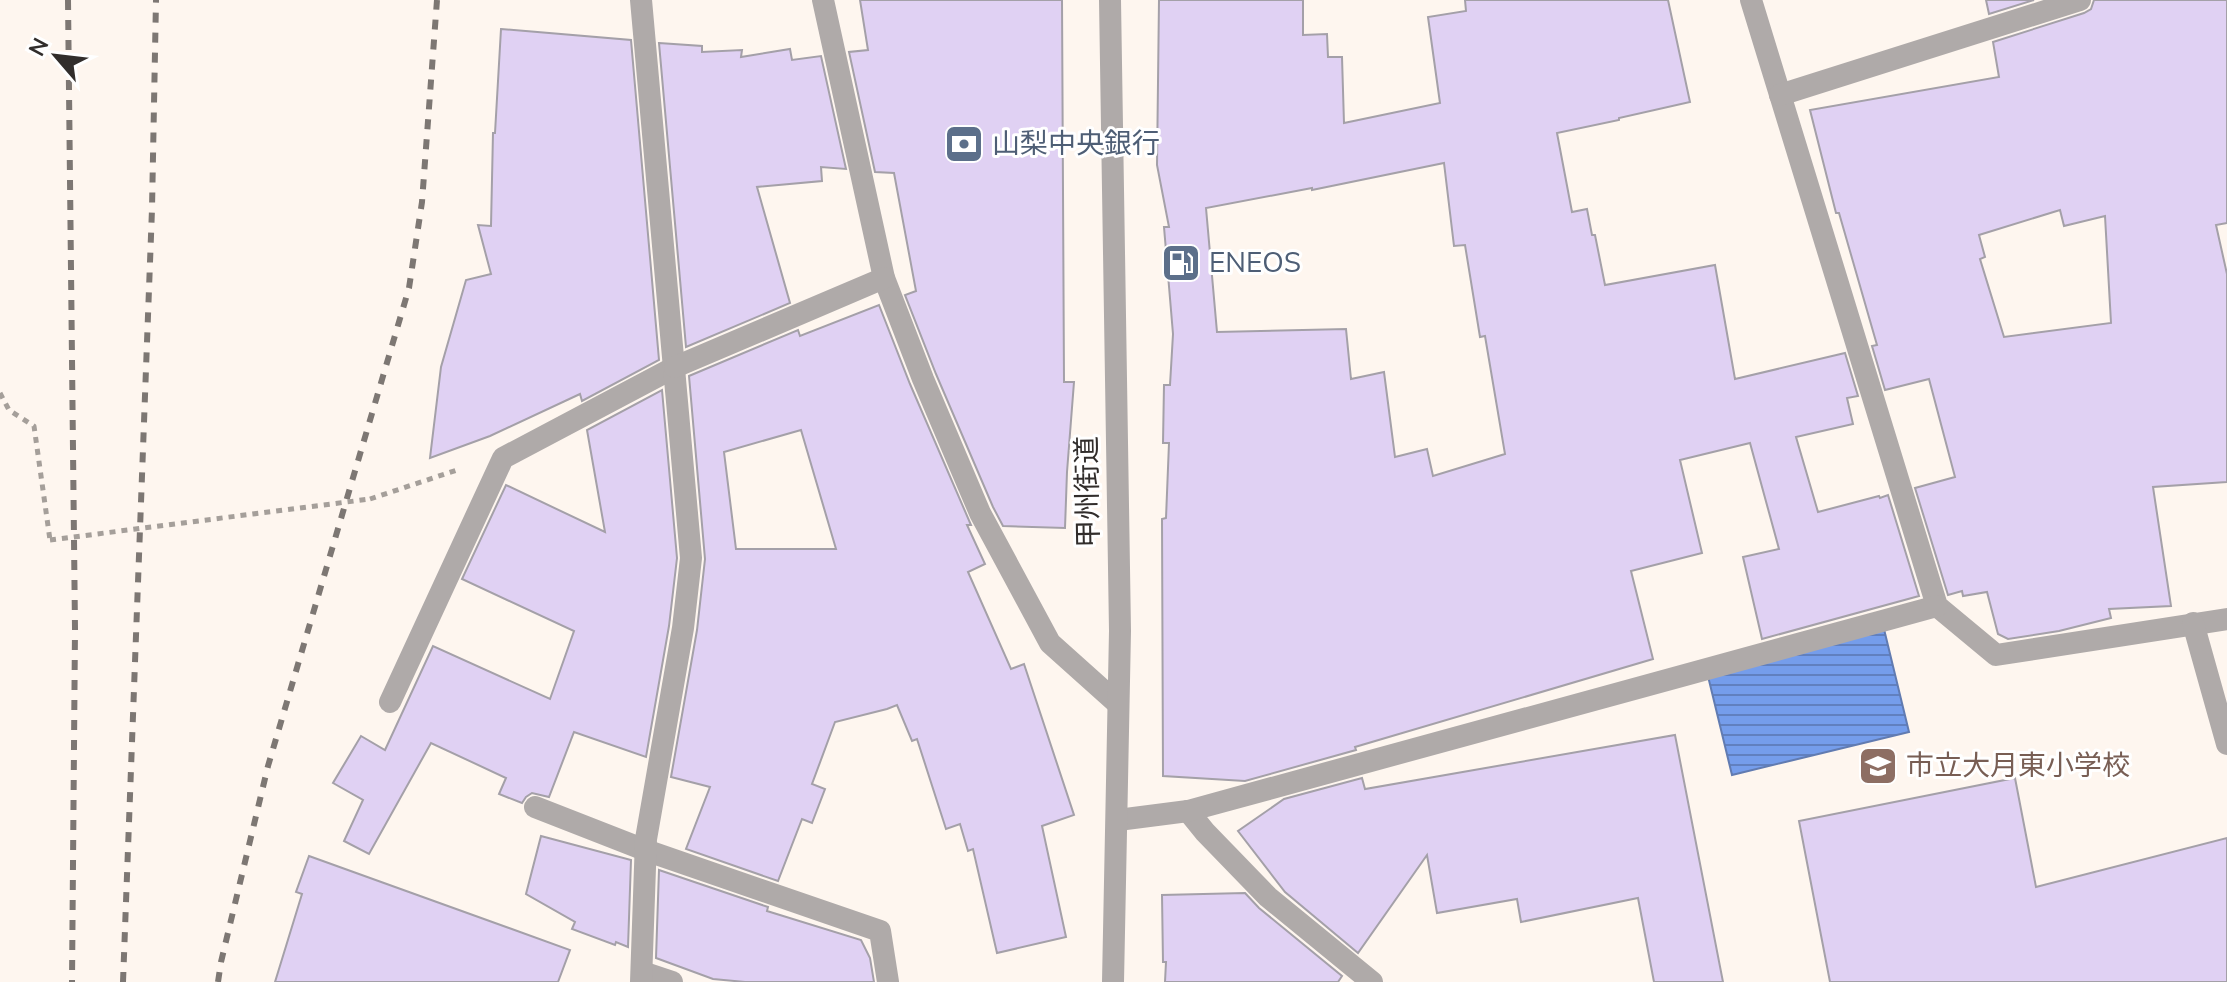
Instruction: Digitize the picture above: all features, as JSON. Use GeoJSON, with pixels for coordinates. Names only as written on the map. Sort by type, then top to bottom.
{"type":"FeatureCollection","features":[{"type":"Feature","properties":{"kind":"street"},"geometry":{"type":"LineString","coordinates":[[641,0],[691,558],[683,628],[645,850],[642,977],[672,982]]}},
{"type":"Feature","properties":{"kind":"street"},"geometry":{"type":"LineString","coordinates":[[823,0],[884,278],[980,513],[1050,643],[1117,703]]}},
{"type":"Feature","properties":{"kind":"street","name":"甲州街道"},"geometry":{"type":"LineString","coordinates":[[1110,0],[1120,631],[1113,982]]}},
{"type":"Feature","properties":{"kind":"street"},"geometry":{"type":"LineString","coordinates":[[1751,0],[1937,606],[1996,655],[2227,619]]}},
{"type":"Feature","properties":{"kind":"street"},"geometry":{"type":"LineString","coordinates":[[1780,95],[2080,0]]}},
{"type":"Feature","properties":{"kind":"street"},"geometry":{"type":"LineString","coordinates":[[390,702],[503,458],[675,367],[884,278]]}},
{"type":"Feature","properties":{"kind":"street"},"geometry":{"type":"LineString","coordinates":[[1118,820],[1188,811],[1937,606]]}},
{"type":"Feature","properties":{"kind":"street"},"geometry":{"type":"LineString","coordinates":[[2193,623],[2227,744]]}},
{"type":"Feature","properties":{"kind":"street"},"geometry":{"type":"LineString","coordinates":[[535,807],[645,850],[880,931],[888,982]]}},
{"type":"Feature","properties":{"kind":"street"},"geometry":{"type":"LineString","coordinates":[[1188,811],[1268,897],[1372,982]]}},
{"type":"Feature","properties":{"kind":"path"},"geometry":{"type":"LineString","coordinates":[[0,393],[9,410],[34,426],[50,540],[370,499],[453,471]]}},
{"type":"Feature","properties":{"kind":"water"},"geometry":{"type":"Polygon","coordinates":[[[1883,625],[1909,732],[1732,775],[1706,668],[1883,625]]]}},
{"type":"Feature","properties":{"kind":"building"},"geometry":{"type":"Polygon","coordinates":[[[860,0],[1062,0],[1064,382],[1074,382],[1065,528],[1003,526],[905,295],[916,291],[894,173],[875,172],[849,52],[868,50],[860,0]]]}},
{"type":"Feature","properties":{"kind":"building"},"geometry":{"type":"Polygon","coordinates":[[[1159,0],[1303,0],[1303,35],[1327,34],[1328,57],[1342,57],[1344,123],[1440,103],[1428,17],[1466,11],[1465,0],[1668,0],[1690,102],[1557,133],[1572,212],[1587,209],[1605,285],[1715,265],[1735,379],[1845,353],[1858,396],[1847,398],[1853,424],[1796,437],[1818,512],[1888,495],[1919,596],[1762,639],[1743,557],[1779,549],[1750,443],[1680,460],[1702,553],[1631,571],[1653,659],[1245,781],[1163,776],[1162,519],[1166,518],[1169,443],[1163,443],[1164,385],[1170,385],[1173,334],[1164,227],[1169,227],[1157,165],[1159,0]],[[1444,163],[1206,208],[1217,332],[1346,329],[1351,379],[1384,372],[1395,457],[1427,449],[1433,476],[1505,454],[1485,336],[1480,337],[1465,245],[1454,246],[1444,163]]]}},
{"type":"Feature","properties":{"kind":"building"},"geometry":{"type":"Polygon","coordinates":[[[1986,0],[2034,0],[1989,14],[1986,0]]]}},
{"type":"Feature","properties":{"kind":"building"},"geometry":{"type":"Polygon","coordinates":[[[2094,0],[2227,0],[2227,223],[2216,225],[2227,274],[2227,482],[2153,487],[2171,606],[2109,609],[2111,618],[2008,639],[1998,634],[1987,592],[1963,596],[1962,591],[1948,595],[1915,488],[1955,477],[1929,379],[1885,390],[1872,346],[1877,345],[1839,213],[1836,213],[1810,110],[1999,77],[1993,42],[2091,9],[2094,0]],[[2060,210],[1979,235],[1985,257],[1980,259],[2004,337],[2111,323],[2105,216],[2064,226],[2060,210]]]}},
{"type":"Feature","properties":{"kind":"building"},"geometry":{"type":"Polygon","coordinates":[[[501,29],[631,40],[659,360],[582,401],[580,394],[490,436],[430,458],[441,367],[466,280],[491,274],[478,225],[491,226],[493,133],[501,29]]]}},
{"type":"Feature","properties":{"kind":"building"},"geometry":{"type":"Polygon","coordinates":[[[659,43],[702,46],[702,52],[742,50],[741,57],[790,49],[792,60],[821,56],[846,169],[821,167],[822,181],[757,187],[790,303],[686,347],[659,43]]]}},
{"type":"Feature","properties":{"kind":"building"},"geometry":{"type":"Polygon","coordinates":[[[879,305],[985,564],[968,572],[1011,669],[1024,664],[1074,815],[1042,826],[1066,937],[997,953],[973,849],[968,851],[960,824],[946,829],[917,739],[912,741],[897,705],[835,722],[812,784],[825,789],[812,823],[802,819],[778,881],[686,849],[710,787],[671,777],[697,630],[705,559],[689,376],[798,330],[800,336],[879,305]],[[801,430],[724,452],[736,549],[836,549],[801,430]]]}},
{"type":"Feature","properties":{"kind":"building"},"geometry":{"type":"Polygon","coordinates":[[[662,390],[677,558],[669,626],[646,757],[574,732],[549,797],[532,793],[522,803],[499,794],[506,778],[431,743],[369,854],[344,841],[363,800],[333,783],[361,736],[385,750],[433,646],[550,699],[574,631],[462,579],[506,485],[605,532],[587,430],[662,390]]]}},
{"type":"Feature","properties":{"kind":"building"},"geometry":{"type":"Polygon","coordinates":[[[1675,735],[1723,982],[1654,982],[1638,898],[1521,922],[1517,899],[1437,913],[1427,855],[1358,953],[1285,892],[1238,831],[1284,799],[1362,778],[1365,789],[1675,735]]]}},
{"type":"Feature","properties":{"kind":"building"},"geometry":{"type":"Polygon","coordinates":[[[2015,778],[2036,887],[2227,838],[2227,982],[1830,982],[1799,821],[2015,778]]]}},
{"type":"Feature","properties":{"kind":"building"},"geometry":{"type":"Polygon","coordinates":[[[541,836],[631,860],[628,947],[572,929],[575,922],[526,894],[541,836]]]}},
{"type":"Feature","properties":{"kind":"building"},"geometry":{"type":"Polygon","coordinates":[[[309,856],[570,950],[558,982],[275,982],[302,894],[296,892],[309,856]]]}},
{"type":"Feature","properties":{"kind":"building"},"geometry":{"type":"Polygon","coordinates":[[[659,870],[768,907],[767,911],[861,940],[870,958],[874,982],[745,982],[713,979],[656,958],[659,870]]]}},
{"type":"Feature","properties":{"kind":"building"},"geometry":{"type":"Polygon","coordinates":[[[1245,893],[1342,976],[1338,982],[1165,982],[1162,895],[1245,893]]]}},
{"type":"Feature","properties":{"kind":"railway"},"geometry":{"type":"LineString","coordinates":[[68,0],[75,629],[72,982]]}},
{"type":"Feature","properties":{"kind":"railway"},"geometry":{"type":"LineString","coordinates":[[123,982],[152,209],[156,0]]}},
{"type":"Feature","properties":{"kind":"railway"},"geometry":{"type":"LineString","coordinates":[[218,982],[268,766],[409,288],[422,202],[437,0]]}},
{"type":"Feature","properties":{"kind":"place","name":"山梨中央銀行"},"geometry":{"type":"Point","coordinates":[964,144]}},
{"type":"Feature","properties":{"kind":"place","name":"ENEOS"},"geometry":{"type":"Point","coordinates":[1181,263]}},
{"type":"Feature","properties":{"kind":"place","name":"市立大月東小学校"},"geometry":{"type":"Point","coordinates":[1878,766]}}]}
